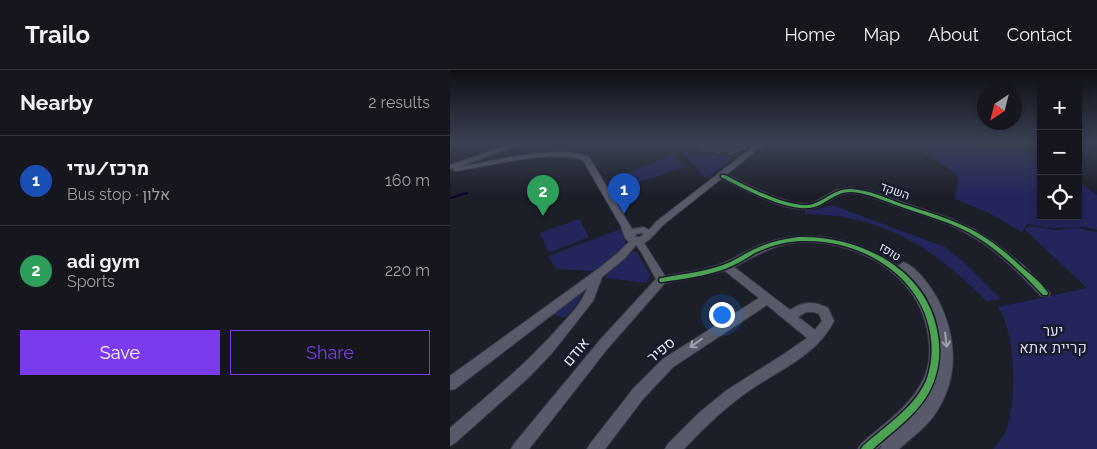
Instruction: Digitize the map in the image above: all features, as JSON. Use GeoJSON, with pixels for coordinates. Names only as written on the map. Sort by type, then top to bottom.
{"type":"FeatureCollection","features":[{"type":"Feature","properties":{"kind":"street"},"geometry":{"type":"LineString","coordinates":[[452,170],[476,161]]}},
{"type":"Feature","properties":{"kind":"street"},"geometry":{"type":"LineString","coordinates":[[452,170],[514,161]]}},
{"type":"Feature","properties":{"kind":"street"},"geometry":{"type":"LineString","coordinates":[[587,161],[626,226],[640,237],[662,280]]}},
{"type":"Feature","properties":{"kind":"street"},"geometry":{"type":"LineString","coordinates":[[450,384],[563,299],[597,276],[640,237],[741,161]]}},
{"type":"Feature","properties":{"kind":"street","name":"השקד"},"geometry":{"type":"LineString","coordinates":[[723,176],[764,195],[796,206],[811,206],[832,194],[847,190],[868,193],[950,222],[990,244],[1009,258],[1045,293]]}},
{"type":"Feature","properties":{"kind":"street","name":"טופז"},"geometry":{"type":"LineString","coordinates":[[662,280],[692,275],[726,266],[779,239],[798,234],[822,234],[848,238],[891,257],[906,268],[925,289],[940,316],[948,356],[945,373],[933,405],[922,419],[888,449]]}},
{"type":"Feature","properties":{"kind":"street","name":"טופז"},"geometry":{"type":"LineString","coordinates":[[760,249],[773,244],[800,239],[822,239],[846,243],[880,258],[900,272],[917,291],[924,303],[934,328],[936,340],[934,368],[922,396],[911,409],[866,449]]}},
{"type":"Feature","properties":{"kind":"street"},"geometry":{"type":"LineString","coordinates":[[726,266],[815,337]]}},
{"type":"Feature","properties":{"kind":"street"},"geometry":{"type":"LineString","coordinates":[[450,438],[523,374],[548,349],[589,298],[597,276]]}},
{"type":"Feature","properties":{"kind":"street","name":"אודם"},"geometry":{"type":"LineString","coordinates":[[519,449],[604,344],[662,280]]}},
{"type":"Feature","properties":{"kind":"street","name":"ספיר"},"geometry":{"type":"LineString","coordinates":[[595,449],[638,394],[668,363],[767,299]]}},
{"type":"Feature","properties":{"kind":"street"},"geometry":{"type":"LineString","coordinates":[[673,449],[740,388],[802,348],[821,332],[828,321],[824,311],[812,306],[800,308],[790,317]]}},
{"type":"Feature","properties":{"kind":"green space"},"geometry":{"type":"Polygon","coordinates":[[[658,161],[678,161],[684,167],[611,191],[607,182],[658,161]]]}},
{"type":"Feature","properties":{"kind":"green space"},"geometry":{"type":"Polygon","coordinates":[[[690,161],[729,161],[706,179],[690,161]]]}},
{"type":"Feature","properties":{"kind":"green space"},"geometry":{"type":"Polygon","coordinates":[[[937,161],[1037,161],[1037,220],[1082,220],[1082,184],[1097,195],[1097,230],[1086,227],[1054,228],[1027,224],[1022,232],[987,212],[955,199],[958,178],[953,171],[937,161]]]}},
{"type":"Feature","properties":{"kind":"green space"},"geometry":{"type":"Polygon","coordinates":[[[832,205],[945,247],[965,263],[1001,299],[986,301],[947,265],[926,250],[882,228],[858,220],[805,214],[805,210],[832,205]]]}},
{"type":"Feature","properties":{"kind":"green space"},"geometry":{"type":"Polygon","coordinates":[[[579,219],[589,237],[549,253],[540,233],[579,219]]]}},
{"type":"Feature","properties":{"kind":"green space","name":"יער קריית אתא"},"geometry":{"type":"Polygon","coordinates":[[[1029,226],[1056,230],[1076,228],[1097,232],[1097,449],[993,449],[1002,438],[1010,418],[1013,385],[1013,367],[1008,333],[1004,318],[998,307],[1087,288],[1025,230],[1029,226]]]}},
{"type":"Feature","properties":{"kind":"green space"},"geometry":{"type":"Polygon","coordinates":[[[621,229],[625,248],[594,271],[556,269],[548,256],[621,229]]]}},
{"type":"Feature","properties":{"kind":"green space"},"geometry":{"type":"Polygon","coordinates":[[[633,251],[638,254],[650,275],[646,283],[606,278],[608,273],[633,251]]]}},
{"type":"Feature","properties":{"kind":"green space"},"geometry":{"type":"Polygon","coordinates":[[[584,291],[576,305],[565,318],[552,314],[584,291]]]}},
{"type":"Feature","properties":{"kind":"waterway"},"geometry":{"type":"LineString","coordinates":[[450,198],[467,193]]}},
{"type":"Feature","properties":{"kind":"cycle path"},"geometry":{"type":"LineString","coordinates":[[723,176],[767,197],[803,207],[812,206],[834,194],[850,190],[869,194],[937,217],[972,232],[992,245],[1045,293]]}},
{"type":"Feature","properties":{"kind":"cycle path"},"geometry":{"type":"LineString","coordinates":[[662,280],[718,269],[754,251],[798,239],[833,241],[855,247],[875,256],[894,268],[910,283],[923,300],[932,320],[936,343],[935,364],[928,385],[916,404],[903,418],[866,449]]}},
{"type":"Feature","properties":{"kind":"place","name":"מרכז/עדי"},"geometry":{"type":"Point","coordinates":[624,214]}},
{"type":"Feature","properties":{"kind":"place","name":"adi gym"},"geometry":{"type":"Point","coordinates":[543,216]}}]}
